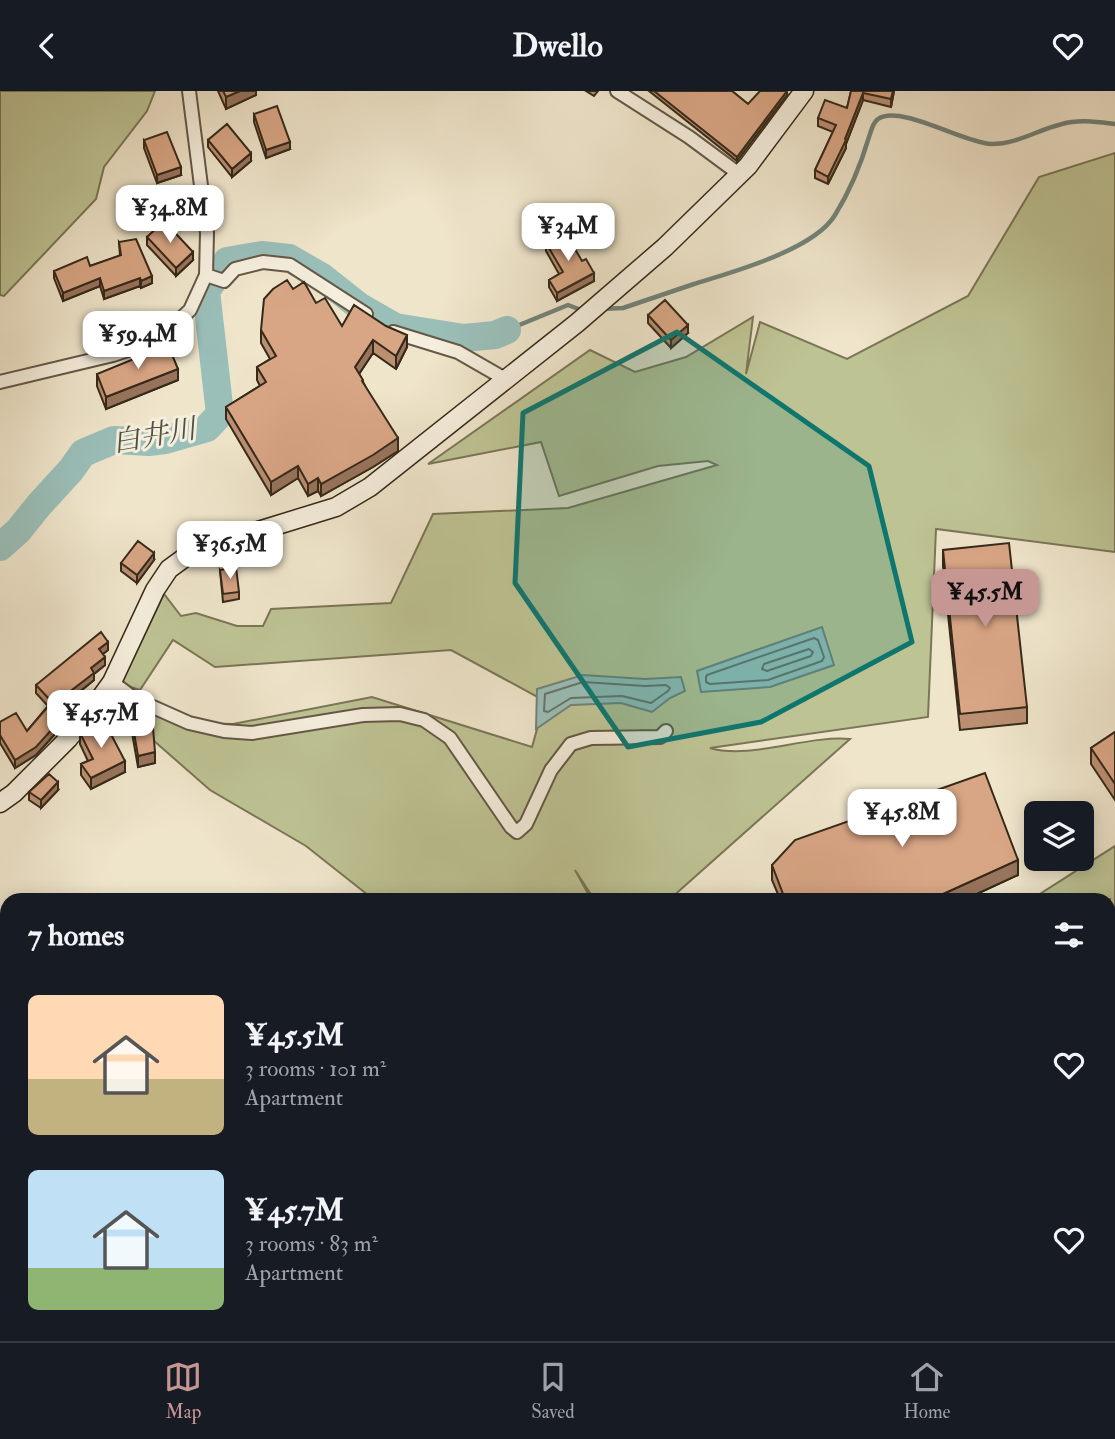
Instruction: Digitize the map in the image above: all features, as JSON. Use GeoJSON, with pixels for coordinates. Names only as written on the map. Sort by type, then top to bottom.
{"type":"FeatureCollection","features":[{"type":"Feature","properties":{"kind":"street"},"geometry":{"type":"LineString","coordinates":[[0,382],[113,355],[158,339],[190,310],[206,275],[207,233],[189,91]]}},
{"type":"Feature","properties":{"kind":"street"},"geometry":{"type":"LineString","coordinates":[[617,91],[689,137],[739,174]]}},
{"type":"Feature","properties":{"kind":"street"},"geometry":{"type":"LineString","coordinates":[[0,803],[14,793],[68,739],[94,707],[112,682],[155,590],[169,569],[184,558],[336,507],[370,487],[577,323],[665,247],[748,166],[804,91]]}},
{"type":"Feature","properties":{"kind":"street"},"geometry":{"type":"LineString","coordinates":[[206,275],[224,281],[235,269],[262,262],[290,265],[391,331],[458,352],[505,379]]}},
{"type":"Feature","properties":{"kind":"street"},"geometry":{"type":"LineString","coordinates":[[112,682],[135,699],[189,723],[225,731],[252,733],[363,715],[400,714],[424,720],[450,738],[510,827],[517,832],[526,824],[551,770],[571,744],[591,738],[660,737],[666,731]]}},
{"type":"Feature","properties":{"kind":"highlighted area"},"geometry":{"type":"Polygon","coordinates":[[[677,332],[869,466],[912,642],[761,722],[628,747],[515,583],[523,413],[677,332]]]}},
{"type":"Feature","properties":{"kind":"green space"},"geometry":{"type":"Polygon","coordinates":[[[0,91],[155,91],[147,111],[104,167],[96,199],[4,296],[0,295],[0,91]]]}},
{"type":"Feature","properties":{"kind":"green space"},"geometry":{"type":"Polygon","coordinates":[[[1115,153],[1115,552],[936,529],[928,717],[710,748],[743,751],[815,740],[850,739],[677,893],[590,893],[575,870],[588,893],[365,893],[306,846],[210,790],[153,740],[153,711],[189,723],[233,724],[372,697],[532,747],[545,701],[451,650],[215,667],[173,640],[140,690],[121,684],[164,594],[181,616],[196,613],[237,626],[263,626],[271,609],[391,603],[433,514],[568,508],[717,465],[708,461],[658,466],[559,496],[541,442],[428,464],[590,350],[635,372],[686,357],[753,317],[746,374],[760,322],[847,359],[968,296],[1039,177],[1115,153]]]}},
{"type":"Feature","properties":{"kind":"green space"},"geometry":{"type":"Polygon","coordinates":[[[1115,846],[1115,893],[1041,893],[1076,871],[1094,871],[1094,859],[1115,846]]]}},
{"type":"Feature","properties":{"kind":"water"},"geometry":{"type":"Polygon","coordinates":[[[822,627],[834,665],[770,687],[701,692],[697,671],[822,627]]]}},
{"type":"Feature","properties":{"kind":"water"},"geometry":{"type":"Polygon","coordinates":[[[583,675],[645,679],[681,677],[685,691],[670,698],[652,712],[621,703],[571,705],[536,729],[537,689],[583,675]]]}},
{"type":"Feature","properties":{"kind":"building"},"geometry":{"type":"Polygon","coordinates":[[[223,91],[240,91],[226,97],[223,91]]]}},
{"type":"Feature","properties":{"kind":"building"},"geometry":{"type":"Polygon","coordinates":[[[654,91],[732,91],[748,104],[760,91],[787,91],[737,157],[654,91]]]}},
{"type":"Feature","properties":{"kind":"building"},"geometry":{"type":"Polygon","coordinates":[[[851,91],[893,91],[891,99],[863,93],[846,140],[828,177],[815,170],[836,125],[818,118],[825,100],[847,108],[851,91]]]}},
{"type":"Feature","properties":{"kind":"building"},"geometry":{"type":"Polygon","coordinates":[[[277,106],[290,142],[266,150],[254,114],[277,106]]]}},
{"type":"Feature","properties":{"kind":"building"},"geometry":{"type":"Polygon","coordinates":[[[227,124],[251,153],[232,169],[208,140],[227,124]]]}},
{"type":"Feature","properties":{"kind":"building"},"geometry":{"type":"Polygon","coordinates":[[[167,132],[181,167],[157,175],[144,140],[167,132]]]}},
{"type":"Feature","properties":{"kind":"building"},"geometry":{"type":"Polygon","coordinates":[[[164,221],[193,252],[176,268],[147,237],[164,221]]]}},
{"type":"Feature","properties":{"kind":"building"},"geometry":{"type":"Polygon","coordinates":[[[565,232],[582,261],[586,259],[594,273],[557,293],[549,280],[563,272],[546,243],[565,232]]]}},
{"type":"Feature","properties":{"kind":"building"},"geometry":{"type":"Polygon","coordinates":[[[136,239],[152,276],[104,291],[100,278],[63,293],[54,271],[87,257],[90,266],[121,255],[119,242],[136,239]]]}},
{"type":"Feature","properties":{"kind":"building"},"geometry":{"type":"Polygon","coordinates":[[[287,280],[293,289],[304,282],[316,303],[325,298],[342,326],[354,305],[386,326],[407,335],[396,356],[373,340],[355,367],[398,438],[321,484],[318,478],[308,484],[298,466],[271,482],[226,407],[266,382],[257,367],[276,356],[261,330],[264,299],[287,280]]]}},
{"type":"Feature","properties":{"kind":"building"},"geometry":{"type":"Polygon","coordinates":[[[665,300],[688,325],[671,340],[648,315],[665,300]]]}},
{"type":"Feature","properties":{"kind":"building"},"geometry":{"type":"Polygon","coordinates":[[[168,345],[178,369],[106,397],[97,374],[168,345]]]}},
{"type":"Feature","properties":{"kind":"building"},"geometry":{"type":"Polygon","coordinates":[[[138,541],[154,553],[137,575],[121,563],[138,541]]]}},
{"type":"Feature","properties":{"kind":"building"},"geometry":{"type":"Polygon","coordinates":[[[1009,543],[1027,707],[960,714],[943,550],[1009,543]]]}},
{"type":"Feature","properties":{"kind":"building"},"geometry":{"type":"Polygon","coordinates":[[[236,567],[239,592],[223,594],[220,570],[236,567]]]}},
{"type":"Feature","properties":{"kind":"building"},"geometry":{"type":"Polygon","coordinates":[[[101,632],[108,642],[99,649],[105,657],[91,668],[94,673],[72,690],[79,698],[50,723],[54,727],[36,747],[15,760],[0,735],[0,722],[16,713],[27,731],[52,702],[36,685],[101,632]]]}},
{"type":"Feature","properties":{"kind":"building"},"geometry":{"type":"Polygon","coordinates":[[[141,700],[144,712],[150,710],[155,752],[138,756],[131,715],[116,714],[115,701],[141,700]]]}},
{"type":"Feature","properties":{"kind":"building"},"geometry":{"type":"Polygon","coordinates":[[[104,721],[125,761],[91,778],[81,764],[93,759],[80,733],[104,721]]]}},
{"type":"Feature","properties":{"kind":"building"},"geometry":{"type":"Polygon","coordinates":[[[1115,732],[1115,784],[1091,748],[1115,732]]]}},
{"type":"Feature","properties":{"kind":"building"},"geometry":{"type":"Polygon","coordinates":[[[985,773],[1018,860],[945,893],[783,893],[772,865],[795,840],[985,773]]]}},
{"type":"Feature","properties":{"kind":"building"},"geometry":{"type":"Polygon","coordinates":[[[49,774],[58,782],[41,800],[29,792],[49,774]]]}},
{"type":"Feature","properties":{"kind":"waterway"},"geometry":{"type":"LineString","coordinates":[[601,309],[623,308],[729,273],[771,258],[809,239],[835,215],[859,167],[872,127],[878,119],[901,116],[991,144],[1010,142],[1068,122],[1115,124]]}},
{"type":"Feature","properties":{"kind":"waterway","name":"白井川"},"geometry":{"type":"LineString","coordinates":[[0,547],[18,531],[83,453],[114,440],[165,440],[207,428],[220,414],[206,291],[227,261],[262,255],[289,258],[322,277],[360,307],[395,327],[464,338],[495,335],[507,330]]}},
{"type":"Feature","properties":{"kind":"waterway"},"geometry":{"type":"LineString","coordinates":[[507,330],[568,305],[585,310]]}}]}
